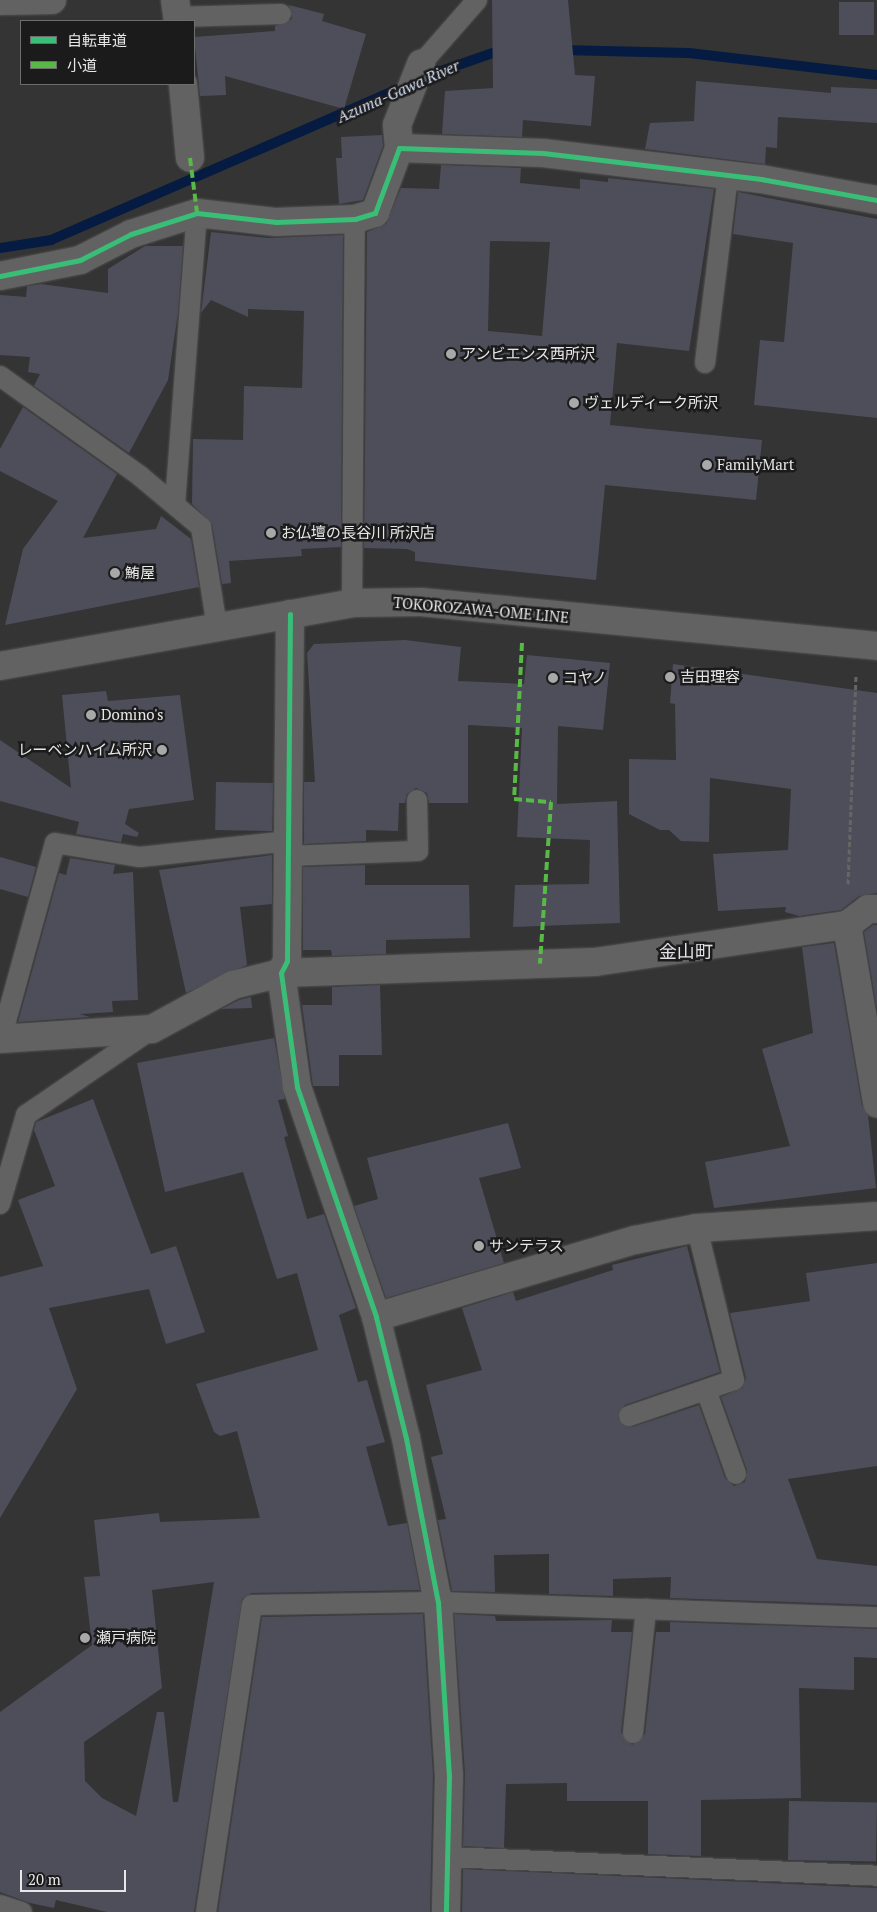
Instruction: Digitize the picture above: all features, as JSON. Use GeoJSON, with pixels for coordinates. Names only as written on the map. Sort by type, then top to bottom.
{"type":"FeatureCollection","features":[{"type":"Feature","properties":{"kind":"street"},"geometry":{"type":"LineString","coordinates":[[0,0],[52,0]]}},
{"type":"Feature","properties":{"kind":"street"},"geometry":{"type":"LineString","coordinates":[[0,276],[80,260],[131,234],[197,213],[276,222],[355,219],[375,213],[421,64]]}},
{"type":"Feature","properties":{"kind":"street"},"geometry":{"type":"LineString","coordinates":[[183,85],[190,158]]}},
{"type":"Feature","properties":{"kind":"street"},"geometry":{"type":"LineString","coordinates":[[398,137],[728,175],[877,200]]}},
{"type":"Feature","properties":{"kind":"street","name":"TOKOROZAWA-OME LINE"},"geometry":{"type":"LineString","coordinates":[[0,666],[352,603],[420,602],[867,645]]}},
{"type":"Feature","properties":{"kind":"street"},"geometry":{"type":"LineString","coordinates":[[290,614],[287,961],[281,973],[297,1087],[376,1317],[406,1438],[438,1602],[449,1775],[446,1912]]}},
{"type":"Feature","properties":{"kind":"street"},"geometry":{"type":"LineString","coordinates":[[1,1039],[152,1029],[233,985],[281,973],[594,962],[847,925],[868,909],[877,909]]}},
{"type":"Feature","properties":{"kind":"street"},"geometry":{"type":"LineString","coordinates":[[847,925],[877,1103]]}},
{"type":"Feature","properties":{"kind":"street"},"geometry":{"type":"LineString","coordinates":[[376,1317],[635,1240],[697,1228],[877,1216]]}},
{"type":"Feature","properties":{"kind":"lane"},"geometry":{"type":"LineString","coordinates":[[421,64],[477,0]]}},
{"type":"Feature","properties":{"kind":"lane"},"geometry":{"type":"LineString","coordinates":[[177,13],[281,14]]}},
{"type":"Feature","properties":{"kind":"lane"},"geometry":{"type":"LineString","coordinates":[[705,363],[728,175]]}},
{"type":"Feature","properties":{"kind":"lane"},"geometry":{"type":"LineString","coordinates":[[175,504],[197,213]]}},
{"type":"Feature","properties":{"kind":"lane"},"geometry":{"type":"LineString","coordinates":[[352,603],[355,219]]}},
{"type":"Feature","properties":{"kind":"lane"},"geometry":{"type":"LineString","coordinates":[[0,376],[175,504],[201,527],[217,627]]}},
{"type":"Feature","properties":{"kind":"lane"},"geometry":{"type":"LineString","coordinates":[[1,1039],[55,843],[140,857],[289,849],[418,851],[417,800]]}},
{"type":"Feature","properties":{"kind":"lane"},"geometry":{"type":"LineString","coordinates":[[0,1204],[26,1115],[152,1029]]}},
{"type":"Feature","properties":{"kind":"lane"},"geometry":{"type":"LineString","coordinates":[[629,1416],[734,1380],[697,1228]]}},
{"type":"Feature","properties":{"kind":"lane"},"geometry":{"type":"LineString","coordinates":[[706,1390],[736,1474]]}},
{"type":"Feature","properties":{"kind":"lane"},"geometry":{"type":"LineString","coordinates":[[206,1912],[252,1605],[438,1602],[877,1617]]}},
{"type":"Feature","properties":{"kind":"lane"},"geometry":{"type":"LineString","coordinates":[[633,1733],[646,1608]]}},
{"type":"Feature","properties":{"kind":"lane"},"geometry":{"type":"LineString","coordinates":[[448,1857],[877,1876]]}},
{"type":"Feature","properties":{"kind":"lane"},"geometry":{"type":"LineString","coordinates":[[0,1905],[22,1912]]}},
{"type":"Feature","properties":{"kind":"path"},"geometry":{"type":"LineString","coordinates":[[847,925],[867,645]]}},
{"type":"Feature","properties":{"kind":"building"},"geometry":{"type":"Polygon","coordinates":[[[492,0],[568,0],[575,75],[595,76],[591,126],[523,120],[522,137],[442,134],[445,91],[493,88],[492,0]]]}},
{"type":"Feature","properties":{"kind":"building"},"geometry":{"type":"Polygon","coordinates":[[[839,2],[874,2],[874,35],[839,35],[839,2]]]}},
{"type":"Feature","properties":{"kind":"building"},"geometry":{"type":"Polygon","coordinates":[[[289,5],[324,14],[322,21],[366,34],[344,109],[225,76],[226,95],[200,96],[195,37],[275,31],[275,26],[292,19],[289,5]]]}},
{"type":"Feature","properties":{"kind":"building"},"geometry":{"type":"Polygon","coordinates":[[[696,81],[831,93],[831,87],[877,89],[877,123],[778,117],[777,148],[766,147],[765,164],[645,149],[650,123],[694,121],[696,81]]]}},
{"type":"Feature","properties":{"kind":"building"},"geometry":{"type":"Polygon","coordinates":[[[382,135],[383,146],[363,200],[339,204],[336,158],[342,158],[341,137],[382,135]]]}},
{"type":"Feature","properties":{"kind":"building"},"geometry":{"type":"Polygon","coordinates":[[[441,165],[521,168],[520,183],[580,189],[580,179],[608,182],[608,178],[714,189],[689,351],[617,343],[610,425],[762,440],[756,500],[605,485],[596,580],[415,561],[415,552],[407,549],[364,548],[367,232],[386,224],[401,188],[439,189],[441,165]],[[490,241],[488,331],[542,336],[550,242],[490,241]]]}},
{"type":"Feature","properties":{"kind":"building"},"geometry":{"type":"Polygon","coordinates":[[[738,192],[877,219],[877,418],[754,405],[760,340],[784,342],[793,243],[733,234],[738,192]]]}},
{"type":"Feature","properties":{"kind":"building"},"geometry":{"type":"Polygon","coordinates":[[[211,232],[268,238],[343,235],[341,547],[301,549],[302,556],[229,561],[231,583],[222,584],[212,524],[192,504],[193,439],[243,440],[244,386],[302,388],[304,311],[248,309],[248,317],[211,300],[201,313],[211,232]]]}},
{"type":"Feature","properties":{"kind":"building"},"geometry":{"type":"Polygon","coordinates":[[[145,246],[183,246],[178,313],[168,380],[129,453],[34,386],[40,374],[28,372],[30,357],[0,355],[0,295],[26,297],[27,286],[41,284],[108,293],[108,269],[145,246]]]}},
{"type":"Feature","properties":{"kind":"building"},"geometry":{"type":"Polygon","coordinates":[[[23,407],[117,474],[83,538],[156,529],[161,516],[191,539],[199,587],[5,625],[23,549],[58,501],[0,471],[0,449],[23,407]]]}},
{"type":"Feature","properties":{"kind":"building"},"geometry":{"type":"Polygon","coordinates":[[[405,640],[461,647],[458,681],[524,684],[527,655],[610,663],[603,730],[558,726],[557,804],[617,801],[620,923],[513,927],[515,885],[589,884],[590,840],[517,837],[522,728],[468,725],[468,803],[429,803],[427,793],[416,788],[407,794],[405,803],[399,803],[398,831],[366,830],[366,841],[304,844],[304,782],[315,782],[307,653],[314,644],[405,640]]]}},
{"type":"Feature","properties":{"kind":"building"},"geometry":{"type":"Polygon","coordinates":[[[673,664],[877,693],[877,893],[859,896],[841,910],[799,916],[785,912],[786,907],[718,911],[713,854],[788,850],[791,789],[710,778],[709,842],[681,841],[669,830],[660,830],[629,814],[629,759],[676,760],[675,704],[670,703],[673,664]]]}},
{"type":"Feature","properties":{"kind":"building"},"geometry":{"type":"Polygon","coordinates":[[[106,691],[108,701],[180,695],[194,800],[129,809],[125,824],[139,833],[137,837],[123,834],[121,842],[76,834],[79,822],[0,801],[0,740],[71,788],[62,695],[106,691]]]}},
{"type":"Feature","properties":{"kind":"building"},"geometry":{"type":"Polygon","coordinates":[[[216,782],[273,783],[272,831],[215,830],[216,782]]]}},
{"type":"Feature","properties":{"kind":"building"},"geometry":{"type":"Polygon","coordinates":[[[272,855],[272,904],[240,907],[247,965],[186,993],[159,870],[272,855]]]}},
{"type":"Feature","properties":{"kind":"building"},"geometry":{"type":"Polygon","coordinates":[[[0,857],[36,867],[28,897],[0,889],[0,857]]]}},
{"type":"Feature","properties":{"kind":"building"},"geometry":{"type":"Polygon","coordinates":[[[70,858],[115,865],[113,874],[133,872],[138,1000],[112,1001],[113,1012],[80,1014],[90,1017],[18,1022],[59,873],[66,875],[70,858]]]}},
{"type":"Feature","properties":{"kind":"building"},"geometry":{"type":"Polygon","coordinates":[[[365,865],[365,885],[469,885],[470,938],[386,940],[386,954],[332,956],[331,950],[303,950],[303,867],[365,865]]]}},
{"type":"Feature","properties":{"kind":"building"},"geometry":{"type":"Polygon","coordinates":[[[873,925],[877,925],[877,1009],[864,932],[873,925]]]}},
{"type":"Feature","properties":{"kind":"building"},"geometry":{"type":"Polygon","coordinates":[[[834,943],[862,1106],[868,1115],[876,1188],[714,1208],[705,1162],[790,1146],[762,1049],[813,1033],[802,947],[834,943]]]}},
{"type":"Feature","properties":{"kind":"building"},"geometry":{"type":"Polygon","coordinates":[[[380,985],[382,1055],[339,1055],[339,1086],[313,1086],[302,1005],[332,1005],[332,987],[380,985]]]}},
{"type":"Feature","properties":{"kind":"building"},"geometry":{"type":"Polygon","coordinates":[[[251,997],[252,1008],[221,1009],[239,1000],[251,997]]]}},
{"type":"Feature","properties":{"kind":"building"},"geometry":{"type":"Polygon","coordinates":[[[274,1038],[285,1099],[278,1100],[288,1136],[284,1137],[307,1219],[324,1214],[356,1308],[339,1315],[358,1382],[367,1380],[385,1442],[366,1447],[388,1526],[407,1523],[420,1590],[252,1593],[242,1599],[194,1912],[107,1912],[56,1900],[54,1908],[30,1903],[0,1892],[0,1712],[92,1645],[84,1577],[100,1576],[94,1520],[159,1513],[160,1522],[260,1518],[237,1431],[220,1436],[214,1432],[196,1384],[318,1350],[297,1273],[277,1279],[243,1172],[165,1192],[137,1063],[274,1038]],[[214,1582],[152,1590],[162,1688],[84,1742],[85,1781],[102,1798],[136,1816],[157,1712],[164,1712],[173,1802],[178,1802],[214,1582]]]}},
{"type":"Feature","properties":{"kind":"building"},"geometry":{"type":"Polygon","coordinates":[[[93,1099],[151,1254],[176,1246],[205,1332],[166,1344],[149,1289],[49,1308],[77,1389],[0,1518],[0,1277],[43,1266],[18,1200],[55,1186],[34,1130],[36,1122],[93,1099]]]}},
{"type":"Feature","properties":{"kind":"building"},"geometry":{"type":"Polygon","coordinates":[[[508,1123],[521,1168],[479,1178],[504,1263],[386,1298],[354,1206],[378,1199],[367,1158],[508,1123]]]}},
{"type":"Feature","properties":{"kind":"building"},"geometry":{"type":"Polygon","coordinates":[[[687,1246],[720,1372],[625,1405],[618,1419],[632,1427],[699,1405],[725,1478],[734,1486],[745,1482],[747,1470],[721,1397],[742,1388],[746,1378],[730,1313],[810,1301],[806,1273],[877,1263],[877,1466],[788,1479],[817,1559],[877,1566],[877,1605],[670,1598],[671,1577],[613,1579],[613,1596],[549,1594],[549,1554],[494,1555],[495,1592],[452,1591],[438,1520],[446,1519],[431,1457],[443,1454],[426,1385],[482,1370],[462,1308],[513,1292],[516,1301],[613,1270],[612,1265],[687,1246]]]}},
{"type":"Feature","properties":{"kind":"building"},"geometry":{"type":"Polygon","coordinates":[[[423,1614],[433,1775],[430,1912],[218,1912],[262,1617],[423,1614]]]}},
{"type":"Feature","properties":{"kind":"building"},"geometry":{"type":"Polygon","coordinates":[[[454,1614],[495,1616],[496,1621],[612,1620],[611,1632],[632,1632],[621,1732],[632,1745],[645,1734],[656,1632],[670,1632],[670,1622],[877,1629],[877,1658],[854,1657],[854,1690],[799,1688],[801,1798],[701,1800],[701,1856],[648,1854],[648,1801],[567,1801],[567,1783],[506,1784],[504,1848],[463,1846],[465,1774],[454,1614]]]}},
{"type":"Feature","properties":{"kind":"building"},"geometry":{"type":"Polygon","coordinates":[[[789,1801],[877,1803],[876,1862],[788,1860],[789,1801]]]}},
{"type":"Feature","properties":{"kind":"building"},"geometry":{"type":"Polygon","coordinates":[[[463,1869],[877,1888],[877,1912],[462,1912],[463,1869]]]}},
{"type":"Feature","properties":{"kind":"waterway","name":"Azuma-Gawa River"},"geometry":{"type":"LineString","coordinates":[[421,78],[504,49]]}},
{"type":"Feature","properties":{"kind":"waterway","name":"Azuma-Gawa River"},"geometry":{"type":"LineString","coordinates":[[561,50],[689,53],[877,75]]}},
{"type":"Feature","properties":{"kind":"waterway","name":"Azuma-Gawa River"},"geometry":{"type":"LineString","coordinates":[[0,248],[51,240],[406,86]]}},
{"type":"Feature","properties":{"kind":"marked path"},"geometry":{"type":"LineString","coordinates":[[190,158],[197,213]]}},
{"type":"Feature","properties":{"kind":"marked path"},"geometry":{"type":"LineString","coordinates":[[522,643],[514,799],[551,802],[540,964]]}},
{"type":"Feature","properties":{"kind":"cycle path"},"geometry":{"type":"LineString","coordinates":[[0,276],[80,260],[131,234],[197,213],[276,222],[355,219],[375,213],[399,148],[543,153],[761,179],[877,200]]}},
{"type":"Feature","properties":{"kind":"cycle path"},"geometry":{"type":"LineString","coordinates":[[290,614],[287,961],[281,973],[297,1087],[376,1317],[406,1438],[438,1602],[449,1775],[446,1912]]}},
{"type":"Feature","properties":{"kind":"place","name":"アンビエンス西所沢"},"geometry":{"type":"Point","coordinates":[451,354]}},
{"type":"Feature","properties":{"kind":"place","name":"ヴェルディーク所沢"},"geometry":{"type":"Point","coordinates":[574,403]}},
{"type":"Feature","properties":{"kind":"place","name":"FamilyMart"},"geometry":{"type":"Point","coordinates":[707,465]}},
{"type":"Feature","properties":{"kind":"place","name":"お仏壇の長谷川 所沢店"},"geometry":{"type":"Point","coordinates":[271,533]}},
{"type":"Feature","properties":{"kind":"place","name":"鮪屋"},"geometry":{"type":"Point","coordinates":[115,573]}},
{"type":"Feature","properties":{"kind":"place","name":"吉田理容"},"geometry":{"type":"Point","coordinates":[670,677]}},
{"type":"Feature","properties":{"kind":"place","name":"コヤノ"},"geometry":{"type":"Point","coordinates":[553,678]}},
{"type":"Feature","properties":{"kind":"place","name":"Domino's"},"geometry":{"type":"Point","coordinates":[91,715]}},
{"type":"Feature","properties":{"kind":"place","name":"レーベンハイム所沢"},"geometry":{"type":"Point","coordinates":[162,750]}},
{"type":"Feature","properties":{"kind":"place","name":"サンテラス"},"geometry":{"type":"Point","coordinates":[479,1246]}},
{"type":"Feature","properties":{"kind":"place","name":"瀬戸病院"},"geometry":{"type":"Point","coordinates":[85,1638]}},
{"type":"Feature","properties":{"kind":"district","name":"金山町"},"geometry":{"type":"Point","coordinates":[686,951]}}]}
